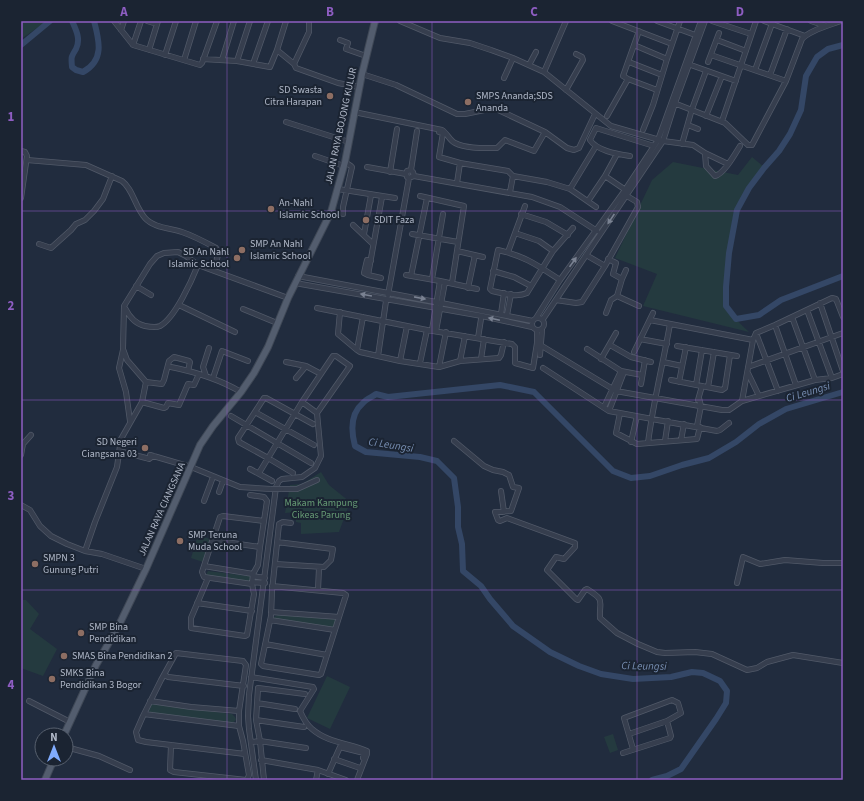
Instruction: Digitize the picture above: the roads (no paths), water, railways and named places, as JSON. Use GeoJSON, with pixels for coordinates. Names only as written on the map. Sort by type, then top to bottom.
{"type":"FeatureCollection","features":[{"type":"Feature","properties":{"kind":"main road","name":"JALAN RAYA BOJONG KULUR"},"geometry":{"type":"LineString","coordinates":[[288,298],[334,205],[345,164],[359,88],[375,21]]}},
{"type":"Feature","properties":{"kind":"main road","name":"JALAN RAYA CIANGSANA"},"geometry":{"type":"LineString","coordinates":[[68,727],[96,665],[119,624],[146,569],[206,434],[241,392],[258,367],[288,298]]}},
{"type":"Feature","properties":{"kind":"main road"},"geometry":{"type":"LineString","coordinates":[[45,780],[51,767]]}},
{"type":"Feature","properties":{"kind":"street"},"geometry":{"type":"LineString","coordinates":[[114,21],[133,45],[200,65],[217,21]]}},
{"type":"Feature","properties":{"kind":"street"},"geometry":{"type":"LineString","coordinates":[[121,30],[124,21]]}},
{"type":"Feature","properties":{"kind":"street"},"geometry":{"type":"LineString","coordinates":[[133,45],[141,21]]}},
{"type":"Feature","properties":{"kind":"street"},"geometry":{"type":"LineString","coordinates":[[147,21],[157,23],[149,50]]}},
{"type":"Feature","properties":{"kind":"street"},"geometry":{"type":"LineString","coordinates":[[165,55],[176,21]]}},
{"type":"Feature","properties":{"kind":"street"},"geometry":{"type":"LineString","coordinates":[[184,60],[196,21]]}},
{"type":"Feature","properties":{"kind":"street"},"geometry":{"type":"LineString","coordinates":[[222,60],[234,21]]}},
{"type":"Feature","properties":{"kind":"street"},"geometry":{"type":"LineString","coordinates":[[237,61],[250,21]]}},
{"type":"Feature","properties":{"kind":"street"},"geometry":{"type":"LineString","coordinates":[[253,64],[268,21]]}},
{"type":"Feature","properties":{"kind":"street"},"geometry":{"type":"LineString","coordinates":[[294,64],[310,32],[309,21]]}},
{"type":"Feature","properties":{"kind":"street"},"geometry":{"type":"LineString","coordinates":[[400,21],[440,38],[470,43],[513,58],[544,72],[611,126],[658,140],[693,145],[705,153],[728,164]]}},
{"type":"Feature","properties":{"kind":"street"},"geometry":{"type":"LineString","coordinates":[[544,72],[565,22],[558,21]]}},
{"type":"Feature","properties":{"kind":"street"},"geometry":{"type":"LineString","coordinates":[[612,21],[672,44]]}},
{"type":"Feature","properties":{"kind":"street"},"geometry":{"type":"LineString","coordinates":[[657,21],[698,36]]}},
{"type":"Feature","properties":{"kind":"street"},"geometry":{"type":"LineString","coordinates":[[643,130],[680,21]]}},
{"type":"Feature","properties":{"kind":"street"},"geometry":{"type":"LineString","coordinates":[[698,36],[701,21]]}},
{"type":"Feature","properties":{"kind":"street"},"geometry":{"type":"LineString","coordinates":[[532,327],[534,319],[560,280],[596,230],[627,193],[658,140],[705,21]]}},
{"type":"Feature","properties":{"kind":"street"},"geometry":{"type":"LineString","coordinates":[[712,21],[751,34]]}},
{"type":"Feature","properties":{"kind":"street"},"geometry":{"type":"LineString","coordinates":[[722,121],[742,66],[756,21]]}},
{"type":"Feature","properties":{"kind":"street"},"geometry":{"type":"LineString","coordinates":[[764,21],[773,22],[805,36]]}},
{"type":"Feature","properties":{"kind":"street"},"geometry":{"type":"LineString","coordinates":[[811,21],[826,26]]}},
{"type":"Feature","properties":{"kind":"street"},"geometry":{"type":"LineString","coordinates":[[673,102],[722,121],[748,145],[752,145],[786,81],[801,42],[805,36],[841,21]]}},
{"type":"Feature","properties":{"kind":"street"},"geometry":{"type":"LineString","coordinates":[[203,59],[237,61],[270,67],[277,50],[284,22]]}},
{"type":"Feature","properties":{"kind":"street"},"geometry":{"type":"LineString","coordinates":[[755,70],[773,22]]}},
{"type":"Feature","properties":{"kind":"street"},"geometry":{"type":"LineString","coordinates":[[770,75],[787,29]]}},
{"type":"Feature","properties":{"kind":"street"},"geometry":{"type":"LineString","coordinates":[[639,31],[623,76],[657,90]]}},
{"type":"Feature","properties":{"kind":"street"},"geometry":{"type":"LineString","coordinates":[[708,62],[719,33]]}},
{"type":"Feature","properties":{"kind":"street"},"geometry":{"type":"LineString","coordinates":[[340,40],[348,43],[346,49],[366,56]]}},
{"type":"Feature","properties":{"kind":"street"},"geometry":{"type":"LineString","coordinates":[[717,40],[746,51]]}},
{"type":"Feature","properties":{"kind":"street"},"geometry":{"type":"LineString","coordinates":[[634,45],[667,59]]}},
{"type":"Feature","properties":{"kind":"street"},"geometry":{"type":"LineString","coordinates":[[277,50],[294,64],[298,70],[359,88]]}},
{"type":"Feature","properties":{"kind":"street"},"geometry":{"type":"LineString","coordinates":[[529,65],[536,52]]}},
{"type":"Feature","properties":{"kind":"street"},"geometry":{"type":"LineString","coordinates":[[566,90],[583,60],[582,57],[576,54]]}},
{"type":"Feature","properties":{"kind":"street"},"geometry":{"type":"LineString","coordinates":[[711,55],[786,81]]}},
{"type":"Feature","properties":{"kind":"street"},"geometry":{"type":"LineString","coordinates":[[504,78],[513,58]]}},
{"type":"Feature","properties":{"kind":"street"},"geometry":{"type":"LineString","coordinates":[[629,62],[662,75]]}},
{"type":"Feature","properties":{"kind":"street"},"geometry":{"type":"LineString","coordinates":[[688,64],[736,81]]}},
{"type":"Feature","properties":{"kind":"street"},"geometry":{"type":"LineString","coordinates":[[682,144],[692,109],[706,70]]}},
{"type":"Feature","properties":{"kind":"street"},"geometry":{"type":"LineString","coordinates":[[362,74],[396,85],[457,114],[465,114],[494,108],[545,132],[567,148],[579,148],[595,114]]}},
{"type":"Feature","properties":{"kind":"street"},"geometry":{"type":"LineString","coordinates":[[706,116],[722,76]]}},
{"type":"Feature","properties":{"kind":"street"},"geometry":{"type":"LineString","coordinates":[[607,116],[628,79]]}},
{"type":"Feature","properties":{"kind":"street"},"geometry":{"type":"LineString","coordinates":[[543,319],[663,141],[673,102]]}},
{"type":"Feature","properties":{"kind":"street"},"geometry":{"type":"LineString","coordinates":[[354,112],[442,130],[446,132],[454,143],[472,148],[497,148],[505,140],[533,151],[545,132]]}},
{"type":"Feature","properties":{"kind":"street"},"geometry":{"type":"LineString","coordinates":[[286,122],[349,142]]}},
{"type":"Feature","properties":{"kind":"street"},"geometry":{"type":"LineString","coordinates":[[688,125],[698,129]]}},
{"type":"Feature","properties":{"kind":"street"},"geometry":{"type":"LineString","coordinates":[[630,156],[617,154],[596,146],[590,140],[596,128],[654,146]]}},
{"type":"Feature","properties":{"kind":"street"},"geometry":{"type":"LineString","coordinates":[[390,172],[397,130]]}},
{"type":"Feature","properties":{"kind":"street"},"geometry":{"type":"LineString","coordinates":[[429,130],[443,133],[439,157],[460,163],[508,171],[513,176],[547,182],[570,189],[596,207]]}},
{"type":"Feature","properties":{"kind":"street"},"geometry":{"type":"LineString","coordinates":[[378,356],[388,292],[410,176],[407,171],[410,170],[417,131]]}},
{"type":"Feature","properties":{"kind":"street"},"geometry":{"type":"LineString","coordinates":[[570,189],[596,146]]}},
{"type":"Feature","properties":{"kind":"street"},"geometry":{"type":"LineString","coordinates":[[705,153],[706,166],[715,176],[718,175],[728,164],[740,146]]}},
{"type":"Feature","properties":{"kind":"street"},"geometry":{"type":"LineString","coordinates":[[21,151],[26,153],[27,160],[21,198]]}},
{"type":"Feature","properties":{"kind":"street"},"geometry":{"type":"LineString","coordinates":[[588,201],[605,176],[617,154]]}},
{"type":"Feature","properties":{"kind":"street"},"geometry":{"type":"LineString","coordinates":[[315,156],[345,164],[351,166],[352,168],[343,207],[343,214]]}},
{"type":"Feature","properties":{"kind":"street"},"geometry":{"type":"LineString","coordinates":[[27,160],[86,165],[112,176],[127,185],[145,218],[152,223],[182,232],[216,248],[218,254],[213,269]]}},
{"type":"Feature","properties":{"kind":"street"},"geometry":{"type":"LineString","coordinates":[[457,183],[460,163]]}},
{"type":"Feature","properties":{"kind":"street"},"geometry":{"type":"LineString","coordinates":[[366,167],[532,197],[554,204],[600,234]]}},
{"type":"Feature","properties":{"kind":"street"},"geometry":{"type":"LineString","coordinates":[[39,244],[51,248],[76,224],[85,220],[104,199],[112,176]]}},
{"type":"Feature","properties":{"kind":"street"},"geometry":{"type":"LineString","coordinates":[[510,192],[513,176]]}},
{"type":"Feature","properties":{"kind":"street"},"geometry":{"type":"LineString","coordinates":[[556,300],[576,303],[582,302],[638,207],[637,202],[605,176]]}},
{"type":"Feature","properties":{"kind":"street"},"geometry":{"type":"LineString","coordinates":[[338,189],[394,198]]}},
{"type":"Feature","properties":{"kind":"street"},"geometry":{"type":"LineString","coordinates":[[364,234],[371,195]]}},
{"type":"Feature","properties":{"kind":"street"},"geometry":{"type":"LineString","coordinates":[[420,196],[464,206],[452,283]]}},
{"type":"Feature","properties":{"kind":"street"},"geometry":{"type":"LineString","coordinates":[[382,197],[371,261],[367,260],[364,273],[382,278]]}},
{"type":"Feature","properties":{"kind":"street"},"geometry":{"type":"LineString","coordinates":[[412,276],[427,198]]}},
{"type":"Feature","properties":{"kind":"street"},"geometry":{"type":"LineString","coordinates":[[508,252],[525,206]]}},
{"type":"Feature","properties":{"kind":"street"},"geometry":{"type":"LineString","coordinates":[[432,279],[444,214]]}},
{"type":"Feature","properties":{"kind":"street"},"geometry":{"type":"LineString","coordinates":[[521,214],[546,222],[568,235]]}},
{"type":"Feature","properties":{"kind":"street"},"geometry":{"type":"LineString","coordinates":[[366,225],[353,225],[373,244]]}},
{"type":"Feature","properties":{"kind":"street"},"geometry":{"type":"LineString","coordinates":[[560,280],[542,268],[526,258],[498,250],[490,289],[492,291],[504,294],[525,294],[531,286],[542,268],[553,251],[568,235],[572,228]]}},
{"type":"Feature","properties":{"kind":"street"},"geometry":{"type":"LineString","coordinates":[[515,233],[538,241],[553,251]]}},
{"type":"Feature","properties":{"kind":"street"},"geometry":{"type":"LineString","coordinates":[[412,234],[458,242]]}},
{"type":"Feature","properties":{"kind":"street"},"geometry":{"type":"LineString","coordinates":[[457,251],[483,256]]}},
{"type":"Feature","properties":{"kind":"street"},"geometry":{"type":"LineString","coordinates":[[130,422],[126,392],[119,368],[123,349],[124,306],[150,264],[157,256],[164,253],[178,252],[198,265],[213,269],[288,298]]}},
{"type":"Feature","properties":{"kind":"street"},"geometry":{"type":"LineString","coordinates":[[468,288],[475,255]]}},
{"type":"Feature","properties":{"kind":"street"},"geometry":{"type":"LineString","coordinates":[[586,255],[604,266]]}},
{"type":"Feature","properties":{"kind":"street"},"geometry":{"type":"LineString","coordinates":[[608,259],[616,263],[613,274],[622,279]]}},
{"type":"Feature","properties":{"kind":"street"},"geometry":{"type":"LineString","coordinates":[[124,306],[132,320],[142,326],[160,326],[166,322],[179,305],[192,282],[198,265]]}},
{"type":"Feature","properties":{"kind":"street"},"geometry":{"type":"LineString","coordinates":[[606,313],[611,300],[617,296],[626,270]]}},
{"type":"Feature","properties":{"kind":"street"},"geometry":{"type":"LineString","coordinates":[[493,271],[518,279],[531,286]]}},
{"type":"Feature","properties":{"kind":"street"},"geometry":{"type":"LineString","coordinates":[[406,275],[443,281],[477,289]]}},
{"type":"Feature","properties":{"kind":"street"},"geometry":{"type":"LineString","coordinates":[[298,276],[501,314],[543,319]]}},
{"type":"Feature","properties":{"kind":"street"},"geometry":{"type":"LineString","coordinates":[[420,363],[432,330],[443,281]]}},
{"type":"Feature","properties":{"kind":"street"},"geometry":{"type":"LineString","coordinates":[[295,283],[438,308],[532,327],[539,330]]}},
{"type":"Feature","properties":{"kind":"street"},"geometry":{"type":"LineString","coordinates":[[136,286],[151,295]]}},
{"type":"Feature","properties":{"kind":"street"},"geometry":{"type":"LineString","coordinates":[[501,314],[504,294]]}},
{"type":"Feature","properties":{"kind":"street"},"geometry":{"type":"LineString","coordinates":[[507,315],[511,294]]}},
{"type":"Feature","properties":{"kind":"street"},"geometry":{"type":"LineString","coordinates":[[617,296],[639,306]]}},
{"type":"Feature","properties":{"kind":"street"},"geometry":{"type":"LineString","coordinates":[[742,401],[753,340],[756,333],[832,298],[834,298],[843,317]]}},
{"type":"Feature","properties":{"kind":"street"},"geometry":{"type":"LineString","coordinates":[[820,303],[843,371]]}},
{"type":"Feature","properties":{"kind":"street"},"geometry":{"type":"LineString","coordinates":[[179,305],[235,332]]}},
{"type":"Feature","properties":{"kind":"street"},"geometry":{"type":"LineString","coordinates":[[317,308],[363,318],[504,342],[514,345],[515,363],[533,368],[539,344]]}},
{"type":"Feature","properties":{"kind":"street"},"geometry":{"type":"LineString","coordinates":[[243,309],[277,324]]}},
{"type":"Feature","properties":{"kind":"street"},"geometry":{"type":"LineString","coordinates":[[807,310],[832,378]]}},
{"type":"Feature","properties":{"kind":"street"},"geometry":{"type":"LineString","coordinates":[[340,312],[338,334],[356,350],[400,361],[439,367],[460,361],[500,358],[504,342]]}},
{"type":"Feature","properties":{"kind":"street"},"geometry":{"type":"LineString","coordinates":[[634,352],[653,313]]}},
{"type":"Feature","properties":{"kind":"street"},"geometry":{"type":"LineString","coordinates":[[792,317],[815,380]]}},
{"type":"Feature","properties":{"kind":"street"},"geometry":{"type":"LineString","coordinates":[[356,350],[363,318]]}},
{"type":"Feature","properties":{"kind":"street"},"geometry":{"type":"LineString","coordinates":[[478,338],[481,319]]}},
{"type":"Feature","properties":{"kind":"street"},"geometry":{"type":"LineString","coordinates":[[539,330],[544,327],[545,323],[543,319]]}},
{"type":"Feature","properties":{"kind":"street"},"geometry":{"type":"LineString","coordinates":[[650,320],[753,340]]}},
{"type":"Feature","properties":{"kind":"street"},"geometry":{"type":"LineString","coordinates":[[648,443],[651,418],[664,362],[670,324]]}},
{"type":"Feature","properties":{"kind":"street"},"geometry":{"type":"LineString","coordinates":[[775,325],[796,385]]}},
{"type":"Feature","properties":{"kind":"street"},"geometry":{"type":"LineString","coordinates":[[400,361],[407,326]]}},
{"type":"Feature","properties":{"kind":"street"},"geometry":{"type":"LineString","coordinates":[[539,330],[540,354]]}},
{"type":"Feature","properties":{"kind":"street"},"geometry":{"type":"LineString","coordinates":[[439,367],[446,332]]}},
{"type":"Feature","properties":{"kind":"street"},"geometry":{"type":"LineString","coordinates":[[601,359],[616,333]]}},
{"type":"Feature","properties":{"kind":"street"},"geometry":{"type":"LineString","coordinates":[[756,333],[778,390]]}},
{"type":"Feature","properties":{"kind":"street"},"geometry":{"type":"LineString","coordinates":[[748,367],[843,333]]}},
{"type":"Feature","properties":{"kind":"street"},"geometry":{"type":"LineString","coordinates":[[460,361],[465,336]]}},
{"type":"Feature","properties":{"kind":"street"},"geometry":{"type":"LineString","coordinates":[[481,359],[484,339]]}},
{"type":"Feature","properties":{"kind":"street"},"geometry":{"type":"LineString","coordinates":[[640,339],[667,344]]}},
{"type":"Feature","properties":{"kind":"street"},"geometry":{"type":"LineString","coordinates":[[539,344],[614,390],[726,411],[742,401],[796,385],[815,380],[832,378],[843,374]]}},
{"type":"Feature","properties":{"kind":"street"},"geometry":{"type":"LineString","coordinates":[[610,345],[631,357],[652,362]]}},
{"type":"Feature","properties":{"kind":"street"},"geometry":{"type":"LineString","coordinates":[[677,346],[737,356]]}},
{"type":"Feature","properties":{"kind":"street"},"geometry":{"type":"LineString","coordinates":[[679,382],[686,347]]}},
{"type":"Feature","properties":{"kind":"street"},"geometry":{"type":"LineString","coordinates":[[206,376],[203,367],[209,348]]}},
{"type":"Feature","properties":{"kind":"street"},"geometry":{"type":"LineString","coordinates":[[123,349],[127,360],[146,382],[162,384],[169,361],[174,357],[189,361],[188,371]]}},
{"type":"Feature","properties":{"kind":"street"},"geometry":{"type":"LineString","coordinates":[[587,350],[622,371],[642,376]]}},
{"type":"Feature","properties":{"kind":"street"},"geometry":{"type":"LineString","coordinates":[[620,413],[615,432],[631,442],[637,444],[697,439],[701,406],[699,385],[702,350]]}},
{"type":"Feature","properties":{"kind":"street"},"geometry":{"type":"LineString","coordinates":[[213,378],[222,351],[248,361]]}},
{"type":"Feature","properties":{"kind":"street"},"geometry":{"type":"LineString","coordinates":[[708,387],[714,352]]}},
{"type":"Feature","properties":{"kind":"street"},"geometry":{"type":"LineString","coordinates":[[671,380],[721,390],[724,388],[730,355]]}},
{"type":"Feature","properties":{"kind":"street"},"geometry":{"type":"LineString","coordinates":[[256,780],[248,716],[251,677],[276,487],[282,479],[302,477],[315,468],[321,456],[317,413],[350,366],[335,356],[294,414],[259,474]]}},
{"type":"Feature","properties":{"kind":"street"},"geometry":{"type":"LineString","coordinates":[[641,384],[645,360]]}},
{"type":"Feature","properties":{"kind":"street"},"geometry":{"type":"LineString","coordinates":[[286,362],[306,366],[321,374]]}},
{"type":"Feature","properties":{"kind":"street"},"geometry":{"type":"LineString","coordinates":[[664,362],[682,366]]}},
{"type":"Feature","properties":{"kind":"street"},"geometry":{"type":"LineString","coordinates":[[296,378],[306,366]]}},
{"type":"Feature","properties":{"kind":"street"},"geometry":{"type":"LineString","coordinates":[[171,367],[222,381],[241,392]]}},
{"type":"Feature","properties":{"kind":"street"},"geometry":{"type":"LineString","coordinates":[[543,368],[609,411],[719,431],[729,423]]}},
{"type":"Feature","properties":{"kind":"street"},"geometry":{"type":"LineString","coordinates":[[604,407],[614,390],[622,371]]}},
{"type":"Feature","properties":{"kind":"street"},"geometry":{"type":"LineString","coordinates":[[748,373],[759,396]]}},
{"type":"Feature","properties":{"kind":"street"},"geometry":{"type":"LineString","coordinates":[[142,402],[164,408],[168,402],[179,405],[188,384],[194,385],[199,374]]}},
{"type":"Feature","properties":{"kind":"street"},"geometry":{"type":"LineString","coordinates":[[85,551],[94,522],[117,467],[121,439],[142,402],[146,382]]}},
{"type":"Feature","properties":{"kind":"street"},"geometry":{"type":"LineString","coordinates":[[609,411],[614,390]]}},
{"type":"Feature","properties":{"kind":"street"},"geometry":{"type":"LineString","coordinates":[[293,473],[239,442],[238,438],[262,400],[266,398],[313,424]]}},
{"type":"Feature","properties":{"kind":"street"},"geometry":{"type":"LineString","coordinates":[[695,405],[700,398]]}},
{"type":"Feature","properties":{"kind":"street"},"geometry":{"type":"LineString","coordinates":[[302,402],[317,413]]}},
{"type":"Feature","properties":{"kind":"street"},"geometry":{"type":"LineString","coordinates":[[255,412],[314,445]]}},
{"type":"Feature","properties":{"kind":"street"},"geometry":{"type":"LineString","coordinates":[[231,416],[311,463]]}},
{"type":"Feature","properties":{"kind":"street"},"geometry":{"type":"LineString","coordinates":[[631,442],[637,416]]}},
{"type":"Feature","properties":{"kind":"street"},"geometry":{"type":"LineString","coordinates":[[665,442],[668,421]]}},
{"type":"Feature","properties":{"kind":"street"},"geometry":{"type":"LineString","coordinates":[[681,440],[684,424]]}},
{"type":"Feature","properties":{"kind":"street"},"geometry":{"type":"LineString","coordinates":[[21,455],[23,444],[31,435]]}},
{"type":"Feature","properties":{"kind":"street"},"geometry":{"type":"LineString","coordinates":[[454,441],[484,466],[493,470],[506,472],[510,476],[513,487],[519,488],[512,511],[495,512],[499,521],[507,518],[575,543],[575,547],[563,559],[556,557],[547,570],[576,600],[578,600],[586,590],[588,590],[601,601],[600,618],[617,633],[638,644],[662,653],[695,652],[712,654],[747,670],[757,668],[767,662],[793,655],[843,663]]}},
{"type":"Feature","properties":{"kind":"street"},"geometry":{"type":"LineString","coordinates":[[119,451],[146,458],[149,458],[151,455],[191,467],[240,487],[271,490],[297,489],[317,480]]}},
{"type":"Feature","properties":{"kind":"street"},"geometry":{"type":"LineString","coordinates":[[250,469],[272,481]]}},
{"type":"Feature","properties":{"kind":"street"},"geometry":{"type":"LineString","coordinates":[[204,501],[214,477]]}},
{"type":"Feature","properties":{"kind":"street"},"geometry":{"type":"LineString","coordinates":[[219,492],[223,481]]}},
{"type":"Feature","properties":{"kind":"street"},"geometry":{"type":"LineString","coordinates":[[501,491],[504,512]]}},
{"type":"Feature","properties":{"kind":"street"},"geometry":{"type":"LineString","coordinates":[[208,578],[191,618],[190,626],[193,629],[245,636],[248,633],[252,611],[254,594],[252,579],[258,565],[267,498],[250,495]]}},
{"type":"Feature","properties":{"kind":"street"},"geometry":{"type":"LineString","coordinates":[[21,506],[30,510],[40,526],[51,536],[85,551],[102,554],[146,569]]}},
{"type":"Feature","properties":{"kind":"street"},"geometry":{"type":"LineString","coordinates":[[264,521],[223,516],[220,517],[204,566],[203,575],[204,577],[208,578],[265,578]]}},
{"type":"Feature","properties":{"kind":"street"},"geometry":{"type":"LineString","coordinates":[[272,586],[343,593],[346,595],[322,673],[319,675],[263,666],[261,664],[271,616],[272,586],[279,524],[283,522],[291,523]]}},
{"type":"Feature","properties":{"kind":"street"},"geometry":{"type":"LineString","coordinates":[[212,540],[260,547]]}},
{"type":"Feature","properties":{"kind":"street"},"geometry":{"type":"LineString","coordinates":[[275,564],[319,568],[326,566],[331,560],[333,549],[276,542]]}},
{"type":"Feature","properties":{"kind":"street"},"geometry":{"type":"LineString","coordinates":[[737,583],[743,557],[760,564],[785,560],[823,563],[843,562]]}},
{"type":"Feature","properties":{"kind":"street"},"geometry":{"type":"LineString","coordinates":[[204,566],[252,579],[264,584]]}},
{"type":"Feature","properties":{"kind":"street"},"geometry":{"type":"LineString","coordinates":[[318,590],[319,568]]}},
{"type":"Feature","properties":{"kind":"street"},"geometry":{"type":"LineString","coordinates":[[197,603],[252,611]]}},
{"type":"Feature","properties":{"kind":"street"},"geometry":{"type":"LineString","coordinates":[[260,614],[335,630]]}},
{"type":"Feature","properties":{"kind":"street"},"geometry":{"type":"LineString","coordinates":[[271,616],[339,617]]}},
{"type":"Feature","properties":{"kind":"street"},"geometry":{"type":"LineString","coordinates":[[264,644],[327,655]]}},
{"type":"Feature","properties":{"kind":"street"},"geometry":{"type":"LineString","coordinates":[[171,745],[170,770],[174,772],[247,780],[249,775],[239,719],[246,665],[243,661],[236,660],[176,653],[150,701],[136,732],[138,740],[146,742],[171,745],[245,754]]}},
{"type":"Feature","properties":{"kind":"street"},"geometry":{"type":"LineString","coordinates":[[165,675],[168,677],[244,686]]}},
{"type":"Feature","properties":{"kind":"street"},"geometry":{"type":"LineString","coordinates":[[251,677],[313,687],[314,689],[300,711],[309,726],[318,734],[337,742],[367,751],[356,780]]}},
{"type":"Feature","properties":{"kind":"street"},"geometry":{"type":"LineString","coordinates":[[270,780],[264,780],[261,760],[260,741],[256,720],[258,688],[305,694]]}},
{"type":"Feature","properties":{"kind":"street"},"geometry":{"type":"LineString","coordinates":[[629,734],[667,721],[682,713],[678,703],[672,700],[624,717],[624,719],[629,734],[634,749]]}},
{"type":"Feature","properties":{"kind":"street"},"geometry":{"type":"LineString","coordinates":[[29,701],[70,722]]}},
{"type":"Feature","properties":{"kind":"street"},"geometry":{"type":"LineString","coordinates":[[150,701],[197,708],[249,722]]}},
{"type":"Feature","properties":{"kind":"street"},"geometry":{"type":"LineString","coordinates":[[257,703],[295,710]]}},
{"type":"Feature","properties":{"kind":"street"},"geometry":{"type":"LineString","coordinates":[[144,714],[239,719],[248,716]]}},
{"type":"Feature","properties":{"kind":"street"},"geometry":{"type":"LineString","coordinates":[[256,720],[304,727]]}},
{"type":"Feature","properties":{"kind":"street"},"geometry":{"type":"LineString","coordinates":[[623,754],[670,738],[671,736],[667,721]]}},
{"type":"Feature","properties":{"kind":"street"},"geometry":{"type":"LineString","coordinates":[[251,742],[260,741],[306,748]]}},
{"type":"Feature","properties":{"kind":"street"},"geometry":{"type":"LineString","coordinates":[[328,774],[340,747],[364,753],[356,780]]}},
{"type":"Feature","properties":{"kind":"street"},"geometry":{"type":"LineString","coordinates":[[74,749],[99,756],[130,770]]}},
{"type":"Feature","properties":{"kind":"street"},"geometry":{"type":"LineString","coordinates":[[334,759],[360,768]]}},
{"type":"Feature","properties":{"kind":"street"},"geometry":{"type":"LineString","coordinates":[[261,760],[318,770],[346,780]]}},
{"type":"Feature","properties":{"kind":"street"},"geometry":{"type":"LineString","coordinates":[[316,780],[318,770]]}},
{"type":"Feature","properties":{"kind":"waterway"},"geometry":{"type":"LineString","coordinates":[[21,45],[50,21]]}},
{"type":"Feature","properties":{"kind":"waterway"},"geometry":{"type":"LineString","coordinates":[[72,21],[78,42],[72,57],[72,67],[83,72],[95,62],[99,49],[99,42],[94,21]]}},
{"type":"Feature","properties":{"kind":"waterway","name":"Ci Leungsi"},"geometry":{"type":"LineString","coordinates":[[843,45],[828,49],[817,57],[806,76],[801,110],[790,134],[779,151],[749,188],[737,210],[729,253],[726,306],[736,319],[759,315],[781,300],[843,276]]}},
{"type":"Feature","properties":{"kind":"waterway","name":"Ci Leungsi"},"geometry":{"type":"LineString","coordinates":[[652,780],[667,776],[681,769],[716,719],[726,703],[727,691],[720,681],[703,673],[692,672],[671,677],[633,679],[601,674],[579,666],[550,652],[513,626],[481,586],[463,571],[462,544],[458,527],[458,507],[454,478],[437,461],[420,457],[366,452],[355,446],[352,429],[356,412],[367,399],[376,394],[388,397],[500,385],[534,392],[613,471],[631,478],[650,476],[709,458],[736,442],[759,424],[786,409],[843,392]]}},
{"type":"Feature","properties":{"kind":"place","name":"SD Swasta Citra Harapan"},"geometry":{"type":"Point","coordinates":[330,96]}},
{"type":"Feature","properties":{"kind":"place","name":"SMPS Ananda;SDS Ananda"},"geometry":{"type":"Point","coordinates":[468,102]}},
{"type":"Feature","properties":{"kind":"place","name":"An-Nahl Islamic School"},"geometry":{"type":"Point","coordinates":[271,209]}},
{"type":"Feature","properties":{"kind":"place","name":"SDIT Faza"},"geometry":{"type":"Point","coordinates":[366,220]}},
{"type":"Feature","properties":{"kind":"place","name":"SMP An Nahl Islamic School"},"geometry":{"type":"Point","coordinates":[242,250]}},
{"type":"Feature","properties":{"kind":"place","name":"SD An Nahl Islamic School"},"geometry":{"type":"Point","coordinates":[237,258]}},
{"type":"Feature","properties":{"kind":"place","name":"SD Negeri Ciangsana 03"},"geometry":{"type":"Point","coordinates":[145,448]}},
{"type":"Feature","properties":{"kind":"place","name":"SMP Teruna Muda School"},"geometry":{"type":"Point","coordinates":[180,541]}},
{"type":"Feature","properties":{"kind":"place","name":"SMPN 3 Gunung Putri"},"geometry":{"type":"Point","coordinates":[35,564]}},
{"type":"Feature","properties":{"kind":"place","name":"SMP Bina Pendidikan"},"geometry":{"type":"Point","coordinates":[81,633]}},
{"type":"Feature","properties":{"kind":"place","name":"SMAS Bina Pendidikan 2"},"geometry":{"type":"Point","coordinates":[64,656]}},
{"type":"Feature","properties":{"kind":"place","name":"SMKS Bina Pendidikan 3 Bogor"},"geometry":{"type":"Point","coordinates":[52,679]}},
{"type":"Feature","properties":{"kind":"park label","name":"Makam Kampung Cikeas Parung"},"geometry":{"type":"Point","coordinates":[321,508]}}]}
